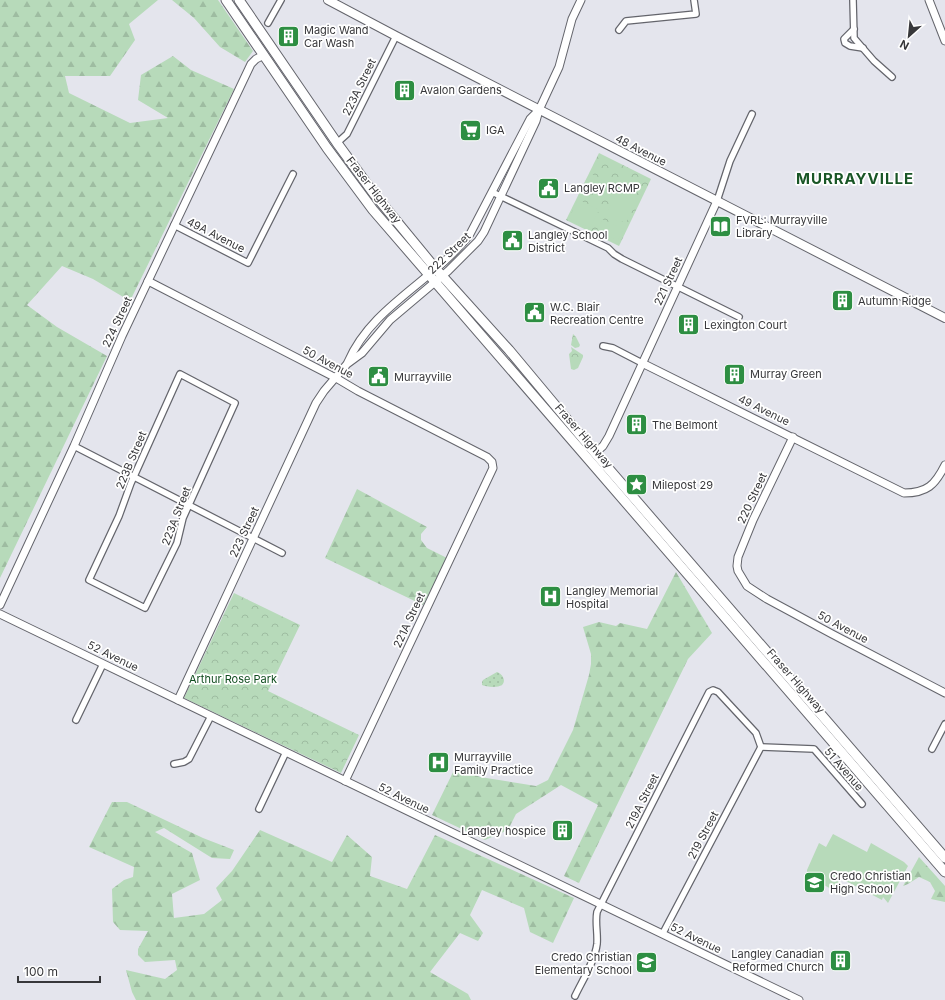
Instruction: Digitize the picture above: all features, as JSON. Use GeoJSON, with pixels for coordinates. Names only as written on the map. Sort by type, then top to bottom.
{"type":"FeatureCollection","features":[{"type":"Feature","properties":{"kind":"main road","name":"Fraser Highway"},"geometry":{"type":"LineString","coordinates":[[226,0],[360,194],[945,872]]}},
{"type":"Feature","properties":{"kind":"main road","name":"Fraser Highway"},"geometry":{"type":"LineString","coordinates":[[239,0],[337,143],[375,195],[442,275],[509,350],[595,453],[945,858]]}},
{"type":"Feature","properties":{"kind":"main road","name":"48 Avenue"},"geometry":{"type":"LineString","coordinates":[[328,0],[945,318]]}},
{"type":"Feature","properties":{"kind":"street"},"geometry":{"type":"LineString","coordinates":[[268,23],[281,0]]}},
{"type":"Feature","properties":{"kind":"street","name":"222 Street"},"geometry":{"type":"LineString","coordinates":[[336,378],[348,364],[362,353],[390,320],[435,282],[478,241],[501,196],[536,121],[539,110],[558,72],[572,19],[581,0]]}},
{"type":"Feature","properties":{"kind":"street"},"geometry":{"type":"LineString","coordinates":[[619,30],[626,21],[696,14],[694,0]]}},
{"type":"Feature","properties":{"kind":"street"},"geometry":{"type":"LineString","coordinates":[[853,0],[854,38],[874,61],[892,77]]}},
{"type":"Feature","properties":{"kind":"street"},"geometry":{"type":"LineString","coordinates":[[929,0],[945,41]]}},
{"type":"Feature","properties":{"kind":"street"},"geometry":{"type":"LineString","coordinates":[[854,29],[844,39],[845,43],[850,46],[863,48]]}},
{"type":"Feature","properties":{"kind":"street","name":"223A Street"},"geometry":{"type":"LineString","coordinates":[[337,143],[347,134],[396,36]]}},
{"type":"Feature","properties":{"kind":"street","name":"224 Street"},"geometry":{"type":"LineString","coordinates":[[0,605],[74,446],[148,280],[251,64],[256,59],[264,55]]}},
{"type":"Feature","properties":{"kind":"street","name":"222 Street"},"geometry":{"type":"LineString","coordinates":[[348,364],[355,347],[383,313],[436,268],[470,234],[530,119],[539,110]]}},
{"type":"Feature","properties":{"kind":"street","name":"221 Street"},"geometry":{"type":"LineString","coordinates":[[595,453],[605,444],[717,201],[730,161],[752,114]]}},
{"type":"Feature","properties":{"kind":"street","name":"49A Avenue"},"geometry":{"type":"LineString","coordinates":[[174,225],[248,262],[293,174]]}},
{"type":"Feature","properties":{"kind":"street"},"geometry":{"type":"LineString","coordinates":[[492,192],[608,248],[622,259],[739,317]]}},
{"type":"Feature","properties":{"kind":"street","name":"50 Avenue"},"geometry":{"type":"LineString","coordinates":[[148,280],[336,378],[358,391],[487,456],[492,462],[493,468]]}},
{"type":"Feature","properties":{"kind":"street","name":"49 Avenue"},"geometry":{"type":"LineString","coordinates":[[603,346],[613,348],[904,493],[916,493],[929,488],[938,478],[945,466]]}},
{"type":"Feature","properties":{"kind":"street","name":"223B Street"},"geometry":{"type":"LineString","coordinates":[[120,595],[89,580],[119,516],[134,477],[180,374],[235,403]]}},
{"type":"Feature","properties":{"kind":"street","name":"223 Street"},"geometry":{"type":"LineString","coordinates":[[178,700],[316,403],[324,391],[336,378]]}},
{"type":"Feature","properties":{"kind":"street","name":"223A Street"},"geometry":{"type":"LineString","coordinates":[[120,595],[146,608],[177,543],[183,518],[235,403]]}},
{"type":"Feature","properties":{"kind":"street","name":"220 Street"},"geometry":{"type":"LineString","coordinates":[[738,572],[738,557],[753,520],[793,437]]}},
{"type":"Feature","properties":{"kind":"street"},"geometry":{"type":"LineString","coordinates":[[74,446],[282,553]]}},
{"type":"Feature","properties":{"kind":"street","name":"221A Street"},"geometry":{"type":"LineString","coordinates":[[345,781],[493,468]]}},
{"type":"Feature","properties":{"kind":"street","name":"50 Avenue"},"geometry":{"type":"LineString","coordinates":[[738,572],[746,586],[767,599],[945,692]]}},
{"type":"Feature","properties":{"kind":"street","name":"52 Avenue"},"geometry":{"type":"LineString","coordinates":[[0,614],[799,1000]]}},
{"type":"Feature","properties":{"kind":"street"},"geometry":{"type":"LineString","coordinates":[[76,720],[103,664]]}},
{"type":"Feature","properties":{"kind":"street","name":"219A Street"},"geometry":{"type":"LineString","coordinates":[[575,996],[596,952],[597,912],[709,692],[713,690],[718,692],[756,732],[761,746]]}},
{"type":"Feature","properties":{"kind":"street"},"geometry":{"type":"LineString","coordinates":[[174,764],[190,759],[211,716]]}},
{"type":"Feature","properties":{"kind":"street"},"geometry":{"type":"LineString","coordinates":[[932,749],[945,724]]}},
{"type":"Feature","properties":{"kind":"street","name":"51 Avenue"},"geometry":{"type":"LineString","coordinates":[[761,746],[814,749],[862,804]]}},
{"type":"Feature","properties":{"kind":"street","name":"219 Street"},"geometry":{"type":"LineString","coordinates":[[663,934],[761,746]]}},
{"type":"Feature","properties":{"kind":"street"},"geometry":{"type":"LineString","coordinates":[[259,810],[286,752]]}},
{"type":"Feature","properties":{"kind":"green space"},"geometry":{"type":"Polygon","coordinates":[[[0,0],[158,0],[129,24],[135,40],[110,76],[65,76],[69,93],[130,123],[168,118],[138,100],[141,75],[173,56],[191,70],[234,89],[130,301],[93,279],[62,266],[27,305],[57,327],[107,356],[0,578],[0,0]]]}},
{"type":"Feature","properties":{"kind":"green space"},"geometry":{"type":"Polygon","coordinates":[[[172,0],[218,0],[253,51],[245,62],[220,47],[194,18],[172,0]]]}},
{"type":"Feature","properties":{"kind":"green space"},"geometry":{"type":"Polygon","coordinates":[[[599,153],[651,179],[619,246],[566,220],[599,153]]]}},
{"type":"Feature","properties":{"kind":"green space"},"geometry":{"type":"Polygon","coordinates":[[[592,174],[616,187],[612,198],[608,199],[585,187],[586,179],[592,174]]]}},
{"type":"Feature","properties":{"kind":"green space"},"geometry":{"type":"Polygon","coordinates":[[[623,189],[635,195],[637,201],[627,221],[620,222],[611,217],[607,212],[619,190],[623,189]]]}},
{"type":"Feature","properties":{"kind":"green space"},"geometry":{"type":"Polygon","coordinates":[[[578,199],[599,210],[590,228],[569,218],[578,199]]]}},
{"type":"Feature","properties":{"kind":"green space"},"geometry":{"type":"Polygon","coordinates":[[[602,219],[623,229],[618,241],[597,231],[602,219]]]}},
{"type":"Feature","properties":{"kind":"green space"},"geometry":{"type":"Polygon","coordinates":[[[573,334],[580,345],[579,347],[575,348],[571,345],[573,334]]]}},
{"type":"Feature","properties":{"kind":"green space"},"geometry":{"type":"Polygon","coordinates":[[[571,347],[583,355],[578,368],[574,370],[571,369],[569,354],[572,351],[571,347]]]}},
{"type":"Feature","properties":{"kind":"green space"},"geometry":{"type":"Polygon","coordinates":[[[357,489],[427,527],[421,534],[421,540],[427,548],[447,558],[423,605],[325,558],[357,489]]]}},
{"type":"Feature","properties":{"kind":"green space"},"geometry":{"type":"Polygon","coordinates":[[[676,572],[712,633],[688,659],[579,883],[564,876],[598,805],[561,785],[516,814],[508,830],[485,840],[432,815],[456,766],[480,777],[536,786],[548,780],[573,730],[589,675],[591,654],[583,627],[599,622],[616,626],[620,623],[647,629],[676,572]]]}},
{"type":"Feature","properties":{"kind":"green space","name":"Arthur Rose Park"},"geometry":{"type":"Polygon","coordinates":[[[234,593],[300,625],[268,691],[359,735],[341,773],[184,698],[234,593]]]}},
{"type":"Feature","properties":{"kind":"green space"},"geometry":{"type":"Polygon","coordinates":[[[497,672],[502,675],[504,679],[502,685],[492,687],[482,685],[483,680],[497,672]]]}},
{"type":"Feature","properties":{"kind":"green space"},"geometry":{"type":"Polygon","coordinates":[[[112,802],[127,802],[203,838],[234,850],[230,859],[212,858],[164,828],[155,832],[192,853],[200,880],[172,894],[174,918],[204,914],[222,900],[216,888],[232,871],[260,830],[332,862],[347,835],[372,857],[370,876],[407,889],[435,835],[574,898],[553,943],[530,932],[524,908],[482,890],[470,915],[483,933],[478,941],[460,933],[430,972],[468,994],[471,1000],[136,1000],[132,992],[126,970],[165,979],[177,970],[175,960],[145,962],[138,955],[138,949],[148,931],[120,930],[113,922],[112,889],[124,880],[133,877],[134,867],[89,847],[112,802]]]}},
{"type":"Feature","properties":{"kind":"green space"},"geometry":{"type":"Polygon","coordinates":[[[833,834],[867,852],[871,843],[904,862],[908,866],[888,903],[883,897],[882,900],[840,878],[837,892],[807,876],[807,870],[819,843],[826,847],[833,834]]]}},
{"type":"Feature","properties":{"kind":"green space"},"geometry":{"type":"Polygon","coordinates":[[[919,857],[945,886],[945,902],[931,899],[935,891],[930,882],[919,877],[903,886],[919,857]]]}},
{"type":"Feature","properties":{"kind":"place","name":"Magic Wand Car Wash"},"geometry":{"type":"Point","coordinates":[289,36]}},
{"type":"Feature","properties":{"kind":"place","name":"Avalon Gardens"},"geometry":{"type":"Point","coordinates":[404,90]}},
{"type":"Feature","properties":{"kind":"place","name":"IGA"},"geometry":{"type":"Point","coordinates":[471,130]}},
{"type":"Feature","properties":{"kind":"place","name":"Langley RCMP"},"geometry":{"type":"Point","coordinates":[548,188]}},
{"type":"Feature","properties":{"kind":"place","name":"FVRL: Murrayville Library"},"geometry":{"type":"Point","coordinates":[720,226]}},
{"type":"Feature","properties":{"kind":"place","name":"Langley School District"},"geometry":{"type":"Point","coordinates":[512,241]}},
{"type":"Feature","properties":{"kind":"place","name":"Autumn Ridge"},"geometry":{"type":"Point","coordinates":[842,301]}},
{"type":"Feature","properties":{"kind":"place","name":"W.C. Blair Recreation Centre"},"geometry":{"type":"Point","coordinates":[534,313]}},
{"type":"Feature","properties":{"kind":"place","name":"Lexington Court"},"geometry":{"type":"Point","coordinates":[688,325]}},
{"type":"Feature","properties":{"kind":"place","name":"Murray Green"},"geometry":{"type":"Point","coordinates":[734,374]}},
{"type":"Feature","properties":{"kind":"place","name":"Murrayville"},"geometry":{"type":"Point","coordinates":[379,377]}},
{"type":"Feature","properties":{"kind":"place","name":"The Belmont"},"geometry":{"type":"Point","coordinates":[637,425]}},
{"type":"Feature","properties":{"kind":"place","name":"Milepost 29"},"geometry":{"type":"Point","coordinates":[637,485]}},
{"type":"Feature","properties":{"kind":"place","name":"Langley Memorial Hospital"},"geometry":{"type":"Point","coordinates":[551,597]}},
{"type":"Feature","properties":{"kind":"place","name":"Murrayville Family Practice"},"geometry":{"type":"Point","coordinates":[438,763]}},
{"type":"Feature","properties":{"kind":"place","name":"Langley hospice"},"geometry":{"type":"Point","coordinates":[562,831]}},
{"type":"Feature","properties":{"kind":"place","name":"Credo Christian High School"},"geometry":{"type":"Point","coordinates":[815,882]}},
{"type":"Feature","properties":{"kind":"place","name":"Langley Canadian Reformed Church"},"geometry":{"type":"Point","coordinates":[840,960]}},
{"type":"Feature","properties":{"kind":"place","name":"Credo Christian Elementary School"},"geometry":{"type":"Point","coordinates":[647,963]}},
{"type":"Feature","properties":{"kind":"district","name":"MURRAYVILLE"},"geometry":{"type":"Point","coordinates":[855,178]}}]}
